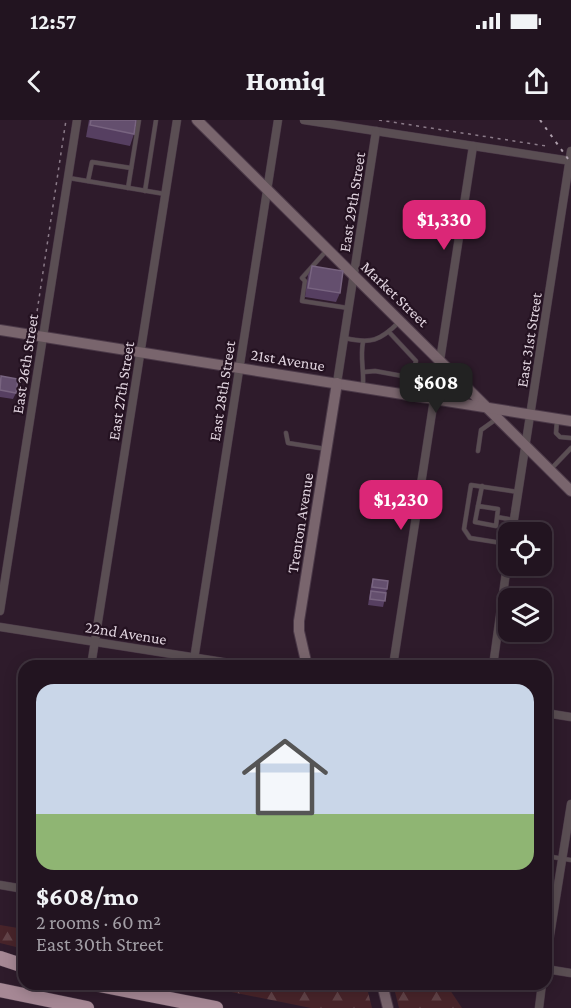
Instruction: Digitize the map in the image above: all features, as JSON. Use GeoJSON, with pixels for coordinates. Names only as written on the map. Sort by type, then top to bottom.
{"type":"FeatureCollection","features":[{"type":"Feature","properties":{"kind":"highway"},"geometry":{"type":"LineString","coordinates":[[0,958],[18,966]]}},
{"type":"Feature","properties":{"kind":"highway"},"geometry":{"type":"LineString","coordinates":[[0,965],[18,967]]}},
{"type":"Feature","properties":{"kind":"highway"},"geometry":{"type":"LineString","coordinates":[[0,990],[87,1008]]}},
{"type":"Feature","properties":{"kind":"highway"},"geometry":{"type":"LineString","coordinates":[[124,990],[216,1008]]}},
{"type":"Feature","properties":{"kind":"street","name":"East 26th Street"},"geometry":{"type":"LineString","coordinates":[[0,611],[77,120]]}},
{"type":"Feature","properties":{"kind":"street","name":"East 27th Street"},"geometry":{"type":"LineString","coordinates":[[92,660],[177,120]]}},
{"type":"Feature","properties":{"kind":"street","name":"Market Street"},"geometry":{"type":"LineString","coordinates":[[197,120],[571,491]]}},
{"type":"Feature","properties":{"kind":"street","name":"East 28th Street"},"geometry":{"type":"LineString","coordinates":[[194,660],[278,120]]}},
{"type":"Feature","properties":{"kind":"street"},"geometry":{"type":"LineString","coordinates":[[304,120],[570,161]]}},
{"type":"Feature","properties":{"kind":"street","name":"East 29th Street"},"geometry":{"type":"LineString","coordinates":[[337,383],[376,131]]}},
{"type":"Feature","properties":{"kind":"street"},"geometry":{"type":"LineString","coordinates":[[394,660],[473,146]]}},
{"type":"Feature","properties":{"kind":"street","name":"East 31st Street"},"geometry":{"type":"LineString","coordinates":[[514,520],[571,151]]}},
{"type":"Feature","properties":{"kind":"street","name":"21st Avenue"},"geometry":{"type":"LineString","coordinates":[[0,330],[44,332],[141,352],[571,421]]}},
{"type":"Feature","properties":{"kind":"street","name":"Trenton Avenue"},"geometry":{"type":"LineString","coordinates":[[305,660],[298,631],[299,621],[337,383]]}},
{"type":"Feature","properties":{"kind":"street"},"geometry":{"type":"LineString","coordinates":[[494,660],[506,576]]}},
{"type":"Feature","properties":{"kind":"street","name":"22nd Avenue"},"geometry":{"type":"LineString","coordinates":[[0,627],[95,642],[184,660]]}},
{"type":"Feature","properties":{"kind":"street"},"geometry":{"type":"LineString","coordinates":[[552,714],[571,717]]}},
{"type":"Feature","properties":{"kind":"street"},"geometry":{"type":"LineString","coordinates":[[552,931],[567,859],[571,804]]}},
{"type":"Feature","properties":{"kind":"street"},"geometry":{"type":"LineString","coordinates":[[0,885],[18,888]]}},
{"type":"Feature","properties":{"kind":"street"},"geometry":{"type":"LineString","coordinates":[[552,970],[571,974]]}},
{"type":"Feature","properties":{"kind":"street"},"geometry":{"type":"LineString","coordinates":[[383,990],[387,1006]]}},
{"type":"Feature","properties":{"kind":"street"},"geometry":{"type":"LineString","coordinates":[[539,1008],[541,990]]}},
{"type":"Feature","properties":{"kind":"lane"},"geometry":{"type":"LineString","coordinates":[[128,188],[139,120]]}},
{"type":"Feature","properties":{"kind":"lane"},"geometry":{"type":"LineString","coordinates":[[145,191],[156,120]]}},
{"type":"Feature","properties":{"kind":"lane"},"geometry":{"type":"LineString","coordinates":[[88,181],[92,162],[131,168]]}},
{"type":"Feature","properties":{"kind":"lane"},"geometry":{"type":"LineString","coordinates":[[68,177],[166,195]]}},
{"type":"Feature","properties":{"kind":"lane"},"geometry":{"type":"LineString","coordinates":[[327,249],[302,278],[305,281],[302,301],[349,308]]}},
{"type":"Feature","properties":{"kind":"lane"},"geometry":{"type":"LineString","coordinates":[[344,338],[363,342],[381,338],[400,321]]}},
{"type":"Feature","properties":{"kind":"lane"},"geometry":{"type":"LineString","coordinates":[[389,332],[416,361],[413,372],[408,377]]}},
{"type":"Feature","properties":{"kind":"lane"},"geometry":{"type":"LineString","coordinates":[[362,387],[364,372],[360,356],[363,342]]}},
{"type":"Feature","properties":{"kind":"lane"},"geometry":{"type":"LineString","coordinates":[[364,372],[375,371],[408,377],[412,383],[410,395]]}},
{"type":"Feature","properties":{"kind":"lane"},"geometry":{"type":"LineString","coordinates":[[478,451],[481,430],[498,418]]}},
{"type":"Feature","properties":{"kind":"lane"},"geometry":{"type":"LineString","coordinates":[[557,418],[556,433],[571,438]]}},
{"type":"Feature","properties":{"kind":"lane"},"geometry":{"type":"LineString","coordinates":[[286,433],[288,443],[327,449]]}},
{"type":"Feature","properties":{"kind":"lane"},"geometry":{"type":"LineString","coordinates":[[550,470],[571,448]]}},
{"type":"Feature","properties":{"kind":"lane"},"geometry":{"type":"LineString","coordinates":[[498,542],[470,538],[464,529],[471,485],[519,492]]}},
{"type":"Feature","properties":{"kind":"lane"},"geometry":{"type":"LineString","coordinates":[[478,506],[498,509],[496,525],[475,522],[478,506],[482,486]]}},
{"type":"Feature","properties":{"kind":"lane"},"geometry":{"type":"LineString","coordinates":[[497,517],[514,520]]}},
{"type":"Feature","properties":{"kind":"lane"},"geometry":{"type":"LineString","coordinates":[[552,857],[567,859]]}},
{"type":"Feature","properties":{"kind":"path"},"geometry":{"type":"LineString","coordinates":[[44,332],[34,325],[66,120]]}},
{"type":"Feature","properties":{"kind":"path"},"geometry":{"type":"LineString","coordinates":[[380,120],[546,146]]}},
{"type":"Feature","properties":{"kind":"green space"},"geometry":{"type":"Polygon","coordinates":[[[0,925],[18,928],[18,948],[0,943],[0,925]]]}},
{"type":"Feature","properties":{"kind":"green space"},"geometry":{"type":"Polygon","coordinates":[[[222,990],[368,990],[372,1008],[311,1008],[222,990]]]}},
{"type":"Feature","properties":{"kind":"green space"},"geometry":{"type":"Polygon","coordinates":[[[394,990],[450,990],[462,1008],[399,1008],[394,990]]]}},
{"type":"Feature","properties":{"kind":"building"},"geometry":{"type":"Polygon","coordinates":[[[91,120],[136,120],[134,134],[90,125],[91,120]]]}},
{"type":"Feature","properties":{"kind":"building"},"geometry":{"type":"Polygon","coordinates":[[[312,266],[343,271],[340,293],[308,288],[312,266]]]}},
{"type":"Feature","properties":{"kind":"building"},"geometry":{"type":"Polygon","coordinates":[[[1,376],[18,379],[16,393],[0,390],[1,376]]]}},
{"type":"Feature","properties":{"kind":"building"},"geometry":{"type":"Polygon","coordinates":[[[373,579],[388,581],[387,589],[372,587],[373,579]]]}},
{"type":"Feature","properties":{"kind":"building"},"geometry":{"type":"Polygon","coordinates":[[[371,591],[386,593],[385,601],[370,599],[371,591]]]}},
{"type":"Feature","properties":{"kind":"railway"},"geometry":{"type":"LineString","coordinates":[[540,120],[571,163]]}}]}
